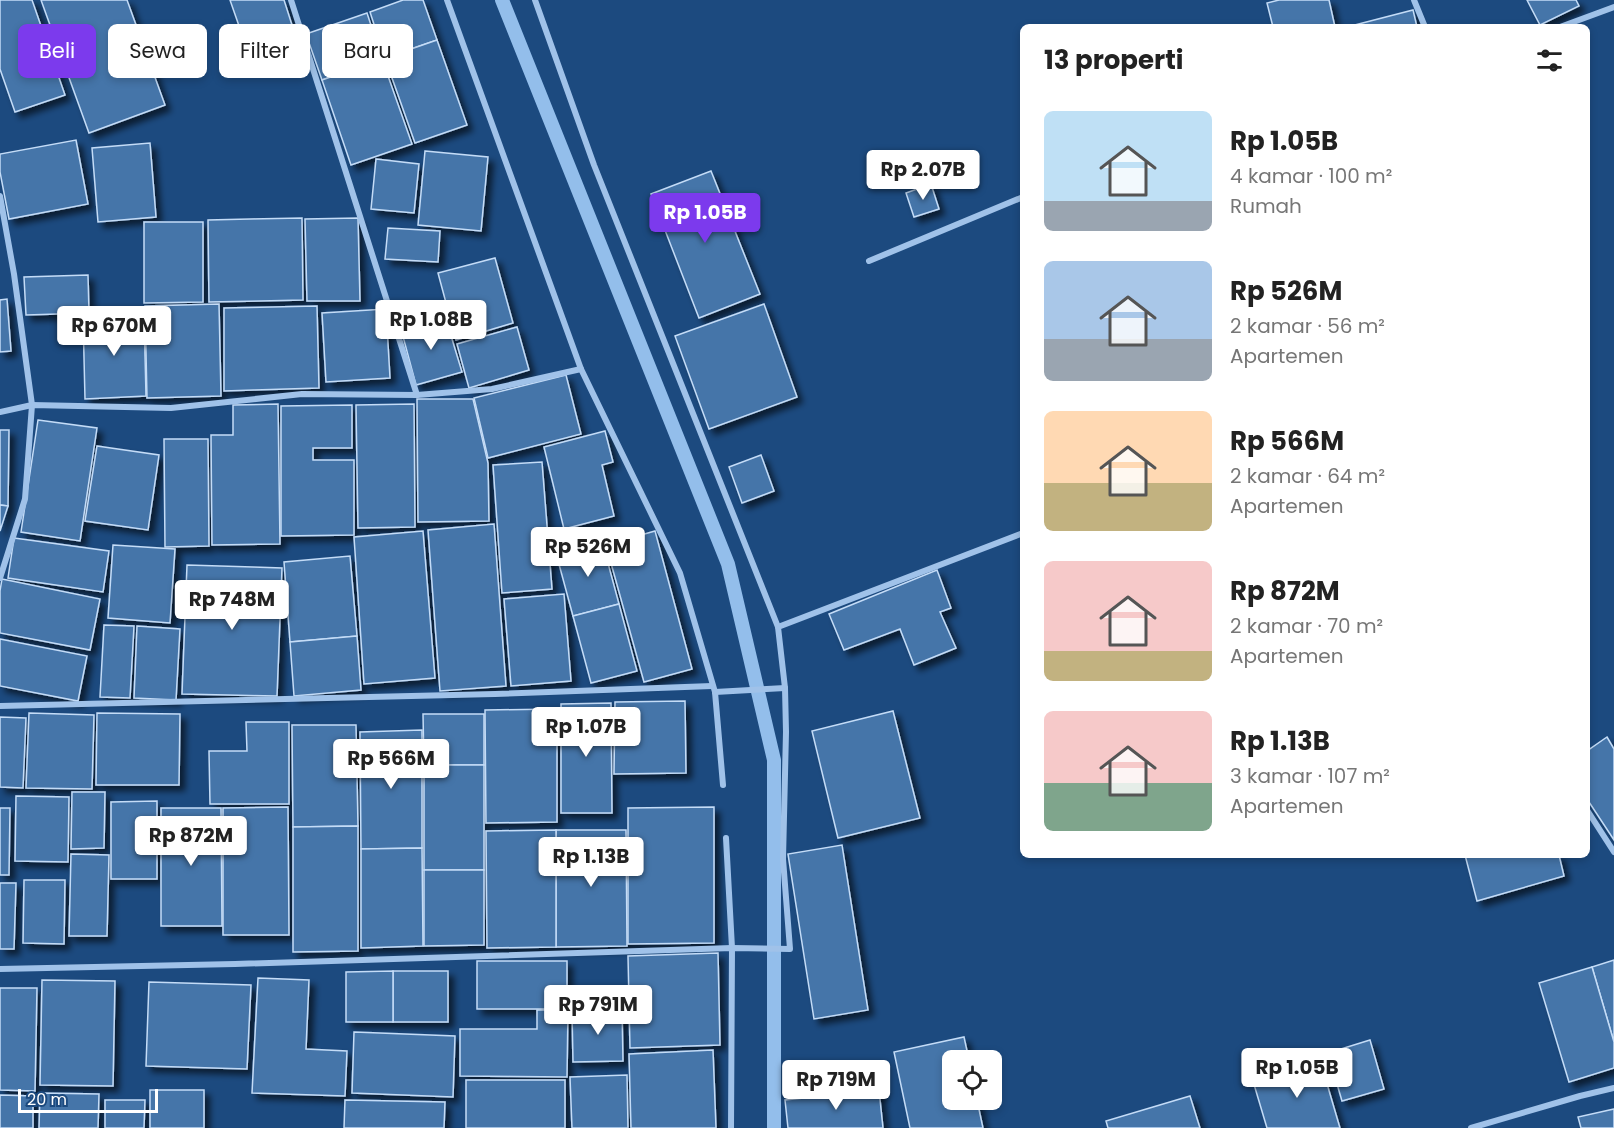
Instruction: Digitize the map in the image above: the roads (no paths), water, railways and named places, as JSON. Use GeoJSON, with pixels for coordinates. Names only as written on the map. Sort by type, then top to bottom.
{"type":"FeatureCollection","features":[{"type":"Feature","properties":{"kind":"street"},"geometry":{"type":"LineString","coordinates":[[291,0],[417,395]]}},
{"type":"Feature","properties":{"kind":"street"},"geometry":{"type":"LineString","coordinates":[[447,0],[581,369],[680,573],[714,689],[723,785]]}},
{"type":"Feature","properties":{"kind":"street"},"geometry":{"type":"LineString","coordinates":[[0,969],[732,948],[790,949],[783,859],[785,688],[778,627],[594,165],[535,0]]}},
{"type":"Feature","properties":{"kind":"street"},"geometry":{"type":"LineString","coordinates":[[1414,0],[1424,24]]}},
{"type":"Feature","properties":{"kind":"street"},"geometry":{"type":"LineString","coordinates":[[1568,24],[1614,7]]}},
{"type":"Feature","properties":{"kind":"street"},"geometry":{"type":"LineString","coordinates":[[0,196],[14,274],[32,405],[25,499],[0,578]]}},
{"type":"Feature","properties":{"kind":"street"},"geometry":{"type":"LineString","coordinates":[[869,261],[1020,198]]}},
{"type":"Feature","properties":{"kind":"street"},"geometry":{"type":"LineString","coordinates":[[0,412],[32,405],[171,408],[302,394],[417,395],[492,389],[581,369]]}},
{"type":"Feature","properties":{"kind":"street"},"geometry":{"type":"LineString","coordinates":[[778,627],[1020,534]]}},
{"type":"Feature","properties":{"kind":"street"},"geometry":{"type":"LineString","coordinates":[[0,706],[785,688]]}},
{"type":"Feature","properties":{"kind":"street"},"geometry":{"type":"LineString","coordinates":[[1590,815],[1614,852]]}},
{"type":"Feature","properties":{"kind":"street"},"geometry":{"type":"LineString","coordinates":[[726,838],[732,948],[731,1128]]}},
{"type":"Feature","properties":{"kind":"street"},"geometry":{"type":"LineString","coordinates":[[1471,1128],[1614,1088]]}},
{"type":"Feature","properties":{"kind":"waterway"},"geometry":{"type":"LineString","coordinates":[[502,0],[728,564],[774,760],[774,1128]]}}]}
